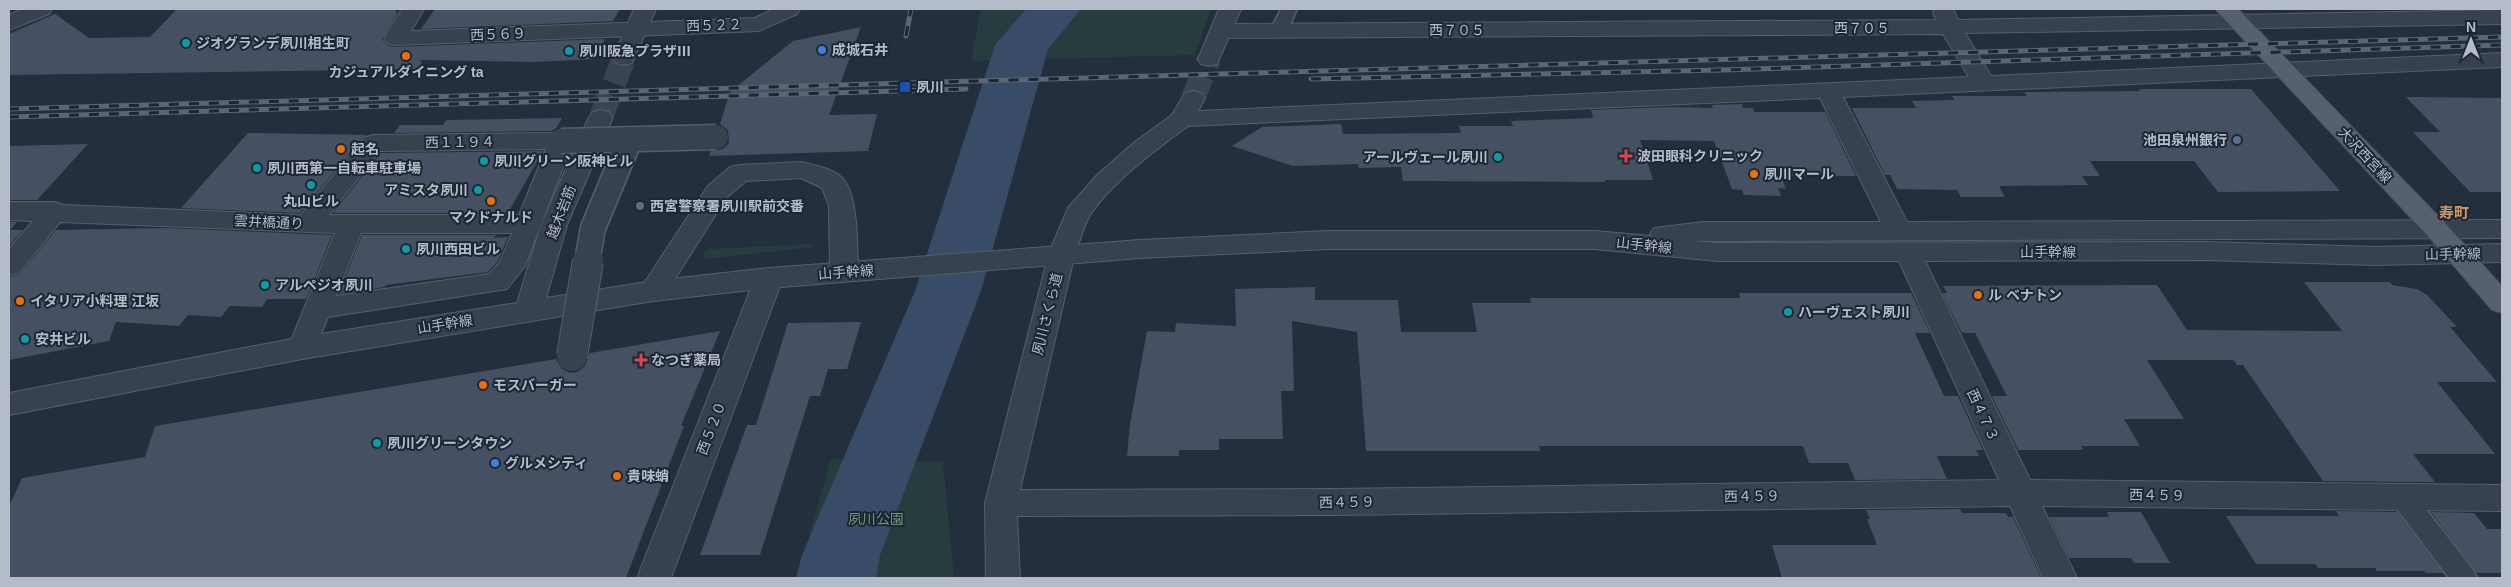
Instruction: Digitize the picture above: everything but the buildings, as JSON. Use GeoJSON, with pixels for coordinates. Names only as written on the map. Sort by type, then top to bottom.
{"type":"FeatureCollection","features":[{"type":"Feature","properties":{"kind":"main road","name":"大沢西宮線"},"geometry":{"type":"LineString","coordinates":[[2232,15],[2436,229],[2502,303]]}},
{"type":"Feature","properties":{"kind":"street"},"geometry":{"type":"LineString","coordinates":[[9,23],[41,9]]}},
{"type":"Feature","properties":{"kind":"street","name":"西５６９"},"geometry":{"type":"LineString","coordinates":[[413,9],[395,38],[641,18]]}},
{"type":"Feature","properties":{"kind":"street","name":"西５２２"},"geometry":{"type":"LineString","coordinates":[[641,18],[759,24],[789,9]]}},
{"type":"Feature","properties":{"kind":"street"},"geometry":{"type":"LineString","coordinates":[[1210,59],[1230,9]]}},
{"type":"Feature","properties":{"kind":"street"},"geometry":{"type":"LineString","coordinates":[[1549,30],[1556,9]]}},
{"type":"Feature","properties":{"kind":"street","name":"西７０５"},"geometry":{"type":"LineString","coordinates":[[1221,31],[1549,30],[1946,18],[2232,15],[2502,18]]}},
{"type":"Feature","properties":{"kind":"street"},"geometry":{"type":"LineString","coordinates":[[624,58],[641,18]]}},
{"type":"Feature","properties":{"kind":"street"},"geometry":{"type":"LineString","coordinates":[[1946,18],[1984,83]]}},
{"type":"Feature","properties":{"kind":"street"},"geometry":{"type":"LineString","coordinates":[[1827,89],[2286,71],[2502,60]]}},
{"type":"Feature","properties":{"kind":"street","name":"夙川さくら道"},"geometry":{"type":"LineString","coordinates":[[1004,578],[1001,503],[1062,253],[1077,214],[1106,181],[1188,109],[1827,89]]}},
{"type":"Feature","properties":{"kind":"street","name":"西４７３"},"geometry":{"type":"LineString","coordinates":[[1827,89],[1903,241],[2018,493],[2060,578]]}},
{"type":"Feature","properties":{"kind":"street","name":"越木岩筋"},"geometry":{"type":"LineString","coordinates":[[529,310],[554,225],[600,117]]}},
{"type":"Feature","properties":{"kind":"street"},"geometry":{"type":"LineString","coordinates":[[317,309],[497,282],[512,266],[561,141],[716,137]]}},
{"type":"Feature","properties":{"kind":"street"},"geometry":{"type":"LineString","coordinates":[[572,356],[593,228],[630,139]]}},
{"type":"Feature","properties":{"kind":"street","name":"西１１９４"},"geometry":{"type":"LineString","coordinates":[[308,224],[374,143],[561,141]]}},
{"type":"Feature","properties":{"kind":"street"},"geometry":{"type":"LineString","coordinates":[[652,291],[717,192],[739,173],[801,170],[819,175],[833,183],[842,206],[844,272]]}},
{"type":"Feature","properties":{"kind":"street","name":"雲井橋通り"},"geometry":{"type":"LineString","coordinates":[[9,211],[55,211],[308,224],[528,224]]}},
{"type":"Feature","properties":{"kind":"street"},"geometry":{"type":"LineString","coordinates":[[9,266],[55,211]]}},
{"type":"Feature","properties":{"kind":"street"},"geometry":{"type":"LineString","coordinates":[[302,348],[351,225]]}},
{"type":"Feature","properties":{"kind":"street","name":"山手幹線"},"geometry":{"type":"LineString","coordinates":[[9,404],[302,348],[652,291],[768,278],[1002,260],[1062,253],[1328,240],[1595,240],[1717,252],[1903,241],[2502,229]]}},
{"type":"Feature","properties":{"kind":"street","name":"山手幹線"},"geometry":{"type":"LineString","coordinates":[[1903,241],[2375,256],[2502,252]]}},
{"type":"Feature","properties":{"kind":"street","name":"西５２０"},"geometry":{"type":"LineString","coordinates":[[654,578],[768,278]]}},
{"type":"Feature","properties":{"kind":"street","name":"西４５９"},"geometry":{"type":"LineString","coordinates":[[1001,503],[1336,502],[2018,493],[2502,498]]}},
{"type":"Feature","properties":{"kind":"lane"},"geometry":{"type":"LineString","coordinates":[[1279,31],[1289,9]]}},
{"type":"Feature","properties":{"kind":"lane"},"geometry":{"type":"LineString","coordinates":[[2403,498],[2464,578]]}},
{"type":"Feature","properties":{"kind":"green space"},"geometry":{"type":"Polygon","coordinates":[[[981,9],[1211,9],[1195,55],[971,61],[981,9]]]}},
{"type":"Feature","properties":{"kind":"green space"},"geometry":{"type":"Polygon","coordinates":[[[813,244],[813,247],[707,259],[702,255],[708,249],[813,244]]]}},
{"type":"Feature","properties":{"kind":"green space","name":"夙川公園"},"geometry":{"type":"Polygon","coordinates":[[[831,459],[943,462],[954,578],[797,578],[831,459]]]}},
{"type":"Feature","properties":{"kind":"waterway","name":"夙川"},"geometry":{"type":"LineString","coordinates":[[836,578],[841,555],[948,291],[973,202],[992,150],[1022,45],[1055,9]]}},
{"type":"Feature","properties":{"kind":"tunnel"},"geometry":{"type":"LineString","coordinates":[[601,117],[624,58]]}},
{"type":"Feature","properties":{"kind":"tunnel"},"geometry":{"type":"LineString","coordinates":[[1193,98],[1209,59]]}},
{"type":"Feature","properties":{"kind":"railway"},"geometry":{"type":"LineString","coordinates":[[906,36],[911,9]]}},
{"type":"Feature","properties":{"kind":"railway"},"geometry":{"type":"LineString","coordinates":[[9,109],[2502,37]]}},
{"type":"Feature","properties":{"kind":"railway"},"geometry":{"type":"LineString","coordinates":[[1311,79],[1722,70],[2502,45]]}},
{"type":"Feature","properties":{"kind":"railway"},"geometry":{"type":"LineString","coordinates":[[9,117],[966,89]]}},
{"type":"Feature","properties":{"kind":"place","name":"ジオグランデ夙川相生町"},"geometry":{"type":"Point","coordinates":[186,43]}},
{"type":"Feature","properties":{"kind":"place","name":"成城石井"},"geometry":{"type":"Point","coordinates":[822,50]}},
{"type":"Feature","properties":{"kind":"place","name":"夙川阪急プラザⅢ"},"geometry":{"type":"Point","coordinates":[569,51]}},
{"type":"Feature","properties":{"kind":"place","name":"カジュアルダイニング ta"},"geometry":{"type":"Point","coordinates":[406,56]}},
{"type":"Feature","properties":{"kind":"place","name":"夙川"},"geometry":{"type":"Point","coordinates":[905,87]}},
{"type":"Feature","properties":{"kind":"place","name":"池田泉州銀行"},"geometry":{"type":"Point","coordinates":[2237,140]}},
{"type":"Feature","properties":{"kind":"place","name":"起名"},"geometry":{"type":"Point","coordinates":[341,149]}},
{"type":"Feature","properties":{"kind":"place","name":"波田眼科クリニック"},"geometry":{"type":"Point","coordinates":[1626,156]}},
{"type":"Feature","properties":{"kind":"place","name":"アールヴェール夙川"},"geometry":{"type":"Point","coordinates":[1498,157]}},
{"type":"Feature","properties":{"kind":"place","name":"夙川グリーン阪神ビル"},"geometry":{"type":"Point","coordinates":[484,161]}},
{"type":"Feature","properties":{"kind":"place","name":"夙川西第一自転車駐車場"},"geometry":{"type":"Point","coordinates":[257,168]}},
{"type":"Feature","properties":{"kind":"place","name":"夙川マール"},"geometry":{"type":"Point","coordinates":[1754,174]}},
{"type":"Feature","properties":{"kind":"place","name":"丸山ビル"},"geometry":{"type":"Point","coordinates":[311,185]}},
{"type":"Feature","properties":{"kind":"place","name":"アミスタ夙川"},"geometry":{"type":"Point","coordinates":[478,190]}},
{"type":"Feature","properties":{"kind":"place","name":"マクドナルド"},"geometry":{"type":"Point","coordinates":[491,201]}},
{"type":"Feature","properties":{"kind":"place","name":"西宮警察署夙川駅前交番"},"geometry":{"type":"Point","coordinates":[640,206]}},
{"type":"Feature","properties":{"kind":"place","name":"夙川西田ビル"},"geometry":{"type":"Point","coordinates":[406,249]}},
{"type":"Feature","properties":{"kind":"place","name":"アルペジオ夙川"},"geometry":{"type":"Point","coordinates":[265,285]}},
{"type":"Feature","properties":{"kind":"place","name":"ル ベナトン"},"geometry":{"type":"Point","coordinates":[1978,295]}},
{"type":"Feature","properties":{"kind":"place","name":"イタリア小料理 江坂"},"geometry":{"type":"Point","coordinates":[20,301]}},
{"type":"Feature","properties":{"kind":"place","name":"ハーヴェスト夙川"},"geometry":{"type":"Point","coordinates":[1788,312]}},
{"type":"Feature","properties":{"kind":"place","name":"安井ビル"},"geometry":{"type":"Point","coordinates":[25,339]}},
{"type":"Feature","properties":{"kind":"place","name":"なつぎ薬局"},"geometry":{"type":"Point","coordinates":[641,360]}},
{"type":"Feature","properties":{"kind":"place","name":"モスバーガー"},"geometry":{"type":"Point","coordinates":[483,385]}},
{"type":"Feature","properties":{"kind":"place","name":"夙川グリーンタウン"},"geometry":{"type":"Point","coordinates":[377,443]}},
{"type":"Feature","properties":{"kind":"place","name":"グルメシティ"},"geometry":{"type":"Point","coordinates":[495,463]}},
{"type":"Feature","properties":{"kind":"place","name":"貴味蛸"},"geometry":{"type":"Point","coordinates":[617,476]}},
{"type":"Feature","properties":{"kind":"district","name":"寿町"},"geometry":{"type":"Point","coordinates":[2454,213]}}]}
